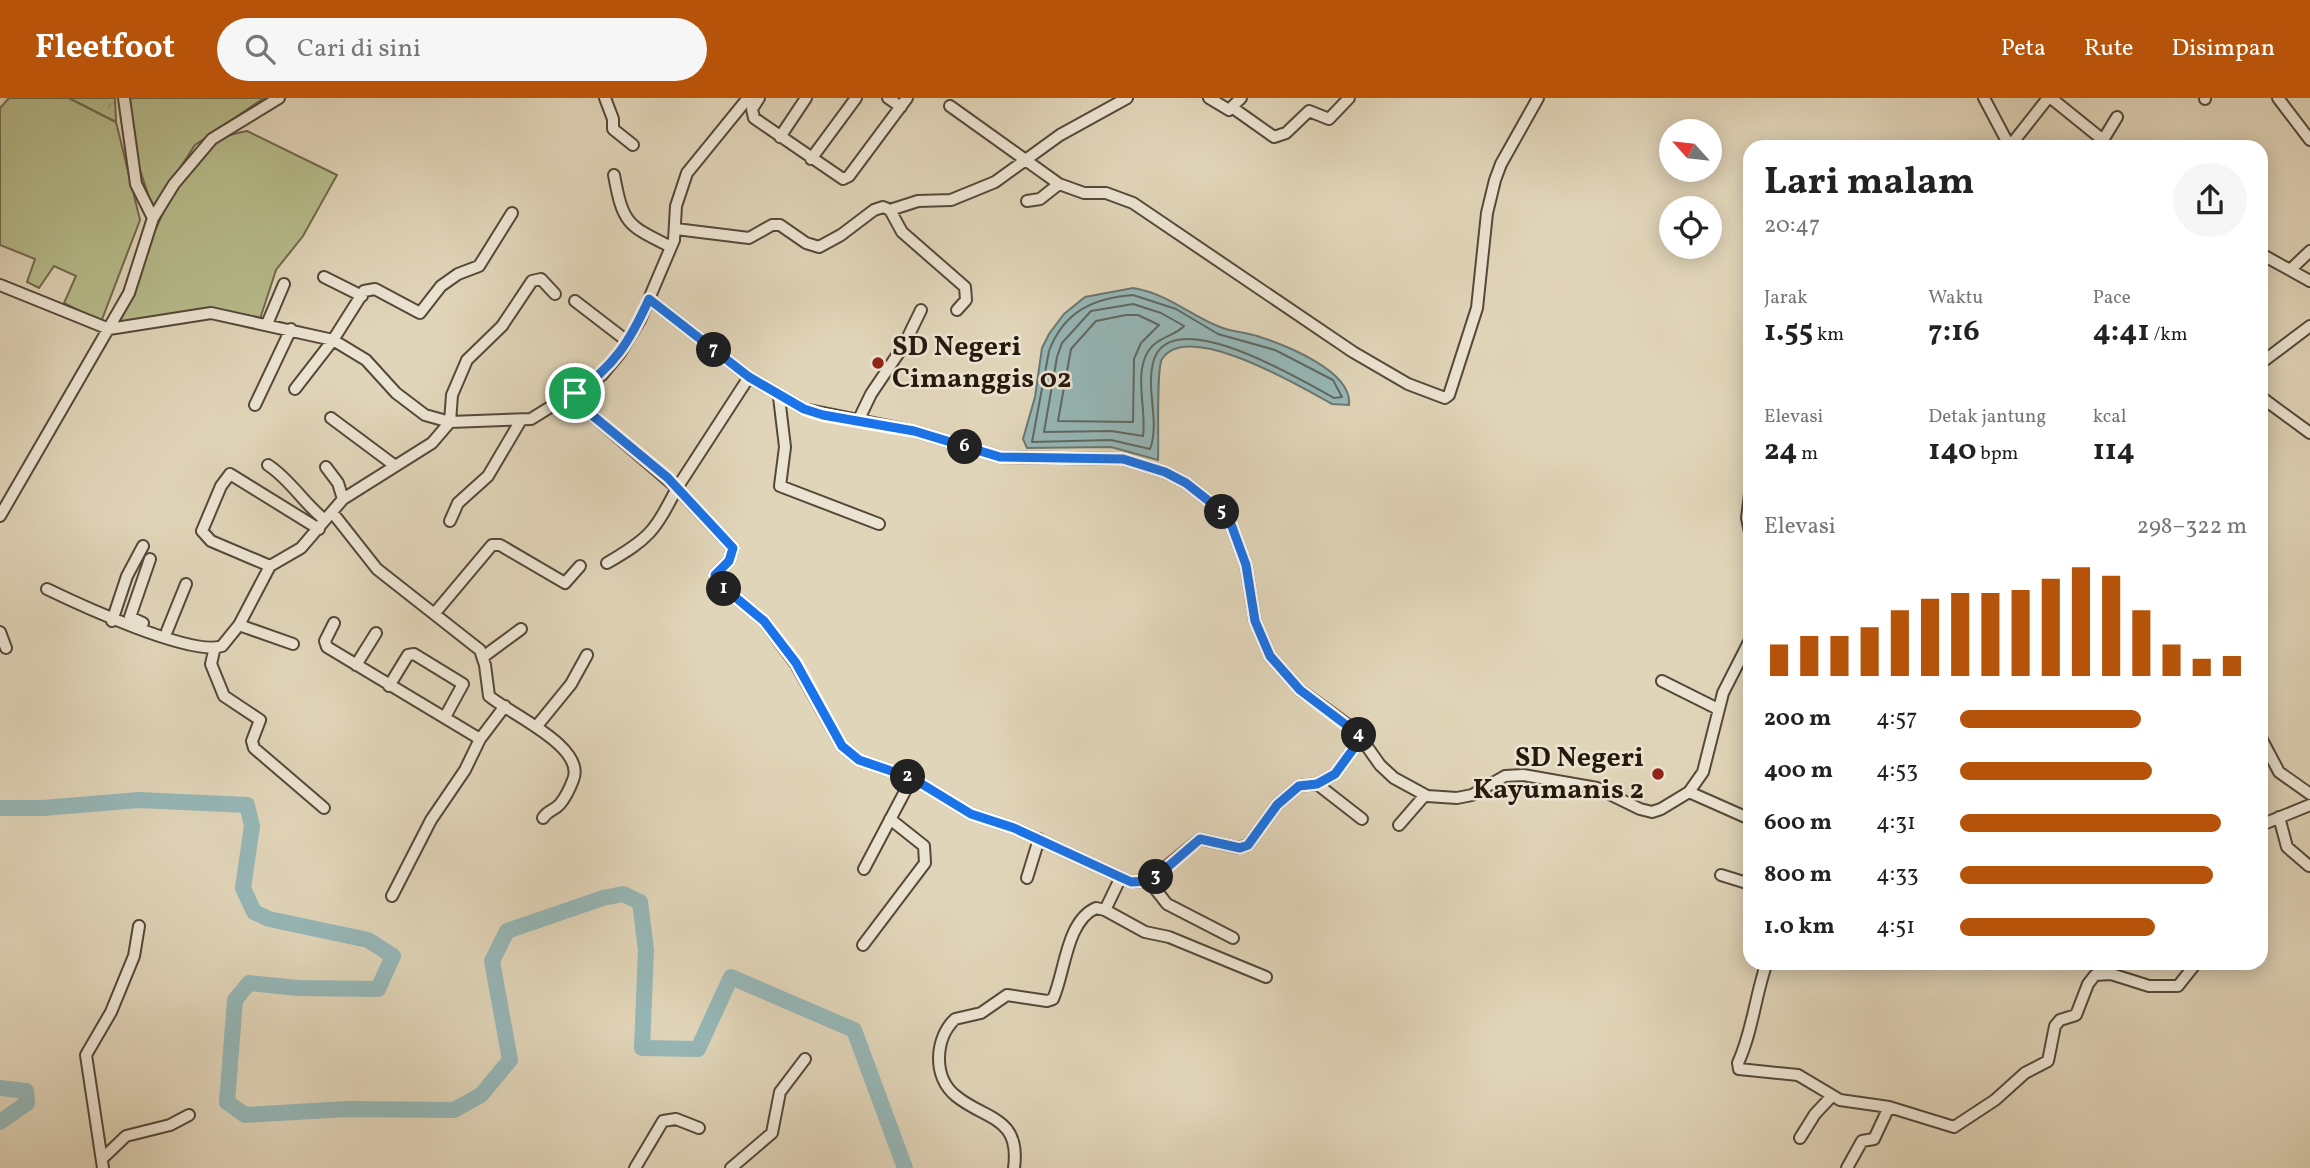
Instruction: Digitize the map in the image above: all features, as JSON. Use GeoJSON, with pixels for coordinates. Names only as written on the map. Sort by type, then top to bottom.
{"type":"FeatureCollection","features":[{"type":"Feature","properties":{"kind":"street"},"geometry":{"type":"LineString","coordinates":[[124,98],[136,184],[153,218]]}},
{"type":"Feature","properties":{"kind":"street"},"geometry":{"type":"LineString","coordinates":[[0,516],[136,278],[153,218],[180,176],[212,139],[279,98]]}},
{"type":"Feature","properties":{"kind":"street"},"geometry":{"type":"LineString","coordinates":[[605,98],[613,119],[613,129],[634,145]]}},
{"type":"Feature","properties":{"kind":"street"},"geometry":{"type":"LineString","coordinates":[[0,285],[109,329],[211,313],[333,340],[366,360],[396,393],[420,412],[450,422],[534,418],[606,370],[627,341],[649,299],[671,247],[676,229],[677,201],[689,169],[748,98]]}},
{"type":"Feature","properties":{"kind":"street"},"geometry":{"type":"LineString","coordinates":[[759,98],[752,109],[752,115],[839,178],[846,178],[897,103]]}},
{"type":"Feature","properties":{"kind":"street"},"geometry":{"type":"LineString","coordinates":[[780,136],[806,98]]}},
{"type":"Feature","properties":{"kind":"street"},"geometry":{"type":"LineString","coordinates":[[811,159],[856,98]]}},
{"type":"Feature","properties":{"kind":"street"},"geometry":{"type":"LineString","coordinates":[[890,210],[918,201],[951,200],[970,194],[1027,160],[1060,135],[1127,98]]}},
{"type":"Feature","properties":{"kind":"street"},"geometry":{"type":"LineString","coordinates":[[1209,98],[1274,137],[1286,133],[1309,111],[1329,119],[1349,98]]}},
{"type":"Feature","properties":{"kind":"street"},"geometry":{"type":"LineString","coordinates":[[1231,109],[1241,98]]}},
{"type":"Feature","properties":{"kind":"street"},"geometry":{"type":"LineString","coordinates":[[950,106],[1059,184],[1084,193],[1106,193],[1133,203],[1353,352],[1408,384],[1445,398],[1450,395],[1477,308],[1487,213],[1495,180],[1501,164],[1538,98]]}},
{"type":"Feature","properties":{"kind":"street"},"geometry":{"type":"LineString","coordinates":[[1984,98],[2007,140]]}},
{"type":"Feature","properties":{"kind":"street"},"geometry":{"type":"LineString","coordinates":[[2015,140],[2050,98],[2096,140]]}},
{"type":"Feature","properties":{"kind":"street"},"geometry":{"type":"LineString","coordinates":[[2278,98],[2310,140]]}},
{"type":"Feature","properties":{"kind":"street"},"geometry":{"type":"LineString","coordinates":[[2103,140],[2118,117]]}},
{"type":"Feature","properties":{"kind":"street"},"geometry":{"type":"LineString","coordinates":[[614,175],[619,205],[630,224],[671,247]]}},
{"type":"Feature","properties":{"kind":"street"},"geometry":{"type":"LineString","coordinates":[[1027,201],[1040,199],[1059,184]]}},
{"type":"Feature","properties":{"kind":"street"},"geometry":{"type":"LineString","coordinates":[[676,229],[749,238],[780,225],[806,243],[820,247],[874,210],[883,207],[890,210],[902,232],[965,287],[966,300],[957,310]]}},
{"type":"Feature","properties":{"kind":"street"},"geometry":{"type":"LineString","coordinates":[[295,389],[367,290],[375,289],[420,313],[441,286],[458,274],[479,266],[512,213]]}},
{"type":"Feature","properties":{"kind":"street"},"geometry":{"type":"LineString","coordinates":[[2290,270],[2310,251]]}},
{"type":"Feature","properties":{"kind":"street"},"geometry":{"type":"LineString","coordinates":[[2268,258],[2310,281]]}},
{"type":"Feature","properties":{"kind":"street"},"geometry":{"type":"LineString","coordinates":[[324,277],[362,296]]}},
{"type":"Feature","properties":{"kind":"street"},"geometry":{"type":"LineString","coordinates":[[47,589],[112,621],[166,633],[212,648],[222,646],[239,625],[270,566],[295,554],[342,499],[427,447],[450,422],[452,395],[467,359],[502,326],[532,281],[541,279],[555,294]]}},
{"type":"Feature","properties":{"kind":"street"},"geometry":{"type":"LineString","coordinates":[[267,324],[284,284]]}},
{"type":"Feature","properties":{"kind":"street"},"geometry":{"type":"LineString","coordinates":[[649,299],[749,377],[779,397],[823,415],[914,431],[1012,458],[1109,457],[1165,472],[1219,509],[1231,524],[1243,557],[1255,621],[1270,656],[1300,690],[1362,737],[1380,765],[1394,778],[1425,795],[1457,798],[1472,795],[1505,776],[1523,775],[1597,788],[1652,812],[1689,792],[1703,772],[1718,709],[1730,676],[1743,653]]}},
{"type":"Feature","properties":{"kind":"street"},"geometry":{"type":"LineString","coordinates":[[575,302],[627,341]]}},
{"type":"Feature","properties":{"kind":"street"},"geometry":{"type":"LineString","coordinates":[[858,421],[871,394],[904,345],[921,310]]}},
{"type":"Feature","properties":{"kind":"street"},"geometry":{"type":"LineString","coordinates":[[2268,358],[2310,326]]}},
{"type":"Feature","properties":{"kind":"street"},"geometry":{"type":"LineString","coordinates":[[255,405],[290,330]]}},
{"type":"Feature","properties":{"kind":"street"},"geometry":{"type":"LineString","coordinates":[[607,563],[648,536],[667,512],[677,488],[749,377]]}},
{"type":"Feature","properties":{"kind":"street"},"geometry":{"type":"LineString","coordinates":[[575,393],[592,415],[677,488],[733,548],[729,561],[715,575],[716,581],[764,621],[796,663],[842,746],[859,760],[912,778],[971,814],[1039,839],[1120,879],[1131,882],[1149,881],[1200,839],[1240,848],[1248,845],[1272,811],[1291,792],[1299,786],[1317,784],[1335,774],[1362,737]]}},
{"type":"Feature","properties":{"kind":"street"},"geometry":{"type":"LineString","coordinates":[[779,397],[785,447],[780,486],[879,524]]}},
{"type":"Feature","properties":{"kind":"street"},"geometry":{"type":"LineString","coordinates":[[2268,402],[2310,433]]}},
{"type":"Feature","properties":{"kind":"street"},"geometry":{"type":"LineString","coordinates":[[331,418],[394,465]]}},
{"type":"Feature","properties":{"kind":"street"},"geometry":{"type":"LineString","coordinates":[[450,521],[458,503],[488,476],[521,420]]}},
{"type":"Feature","properties":{"kind":"street"},"geometry":{"type":"LineString","coordinates":[[268,465],[294,485],[310,508],[377,569],[475,645],[483,657],[489,696],[568,752],[576,767],[574,777],[561,803],[543,818]]}},
{"type":"Feature","properties":{"kind":"street"},"geometry":{"type":"LineString","coordinates":[[326,467],[338,483],[342,499]]}},
{"type":"Feature","properties":{"kind":"street"},"geometry":{"type":"LineString","coordinates":[[270,566],[211,541],[202,531],[221,486],[230,474],[326,520]]}},
{"type":"Feature","properties":{"kind":"street"},"geometry":{"type":"LineString","coordinates":[[434,614],[492,545],[499,545],[565,583],[580,566]]}},
{"type":"Feature","properties":{"kind":"street"},"geometry":{"type":"LineString","coordinates":[[112,621],[127,576],[143,546]]}},
{"type":"Feature","properties":{"kind":"street"},"geometry":{"type":"LineString","coordinates":[[150,559],[130,617],[166,633]]}},
{"type":"Feature","properties":{"kind":"street"},"geometry":{"type":"LineString","coordinates":[[166,633],[186,584]]}},
{"type":"Feature","properties":{"kind":"street"},"geometry":{"type":"LineString","coordinates":[[334,623],[326,646],[480,739]]}},
{"type":"Feature","properties":{"kind":"street"},"geometry":{"type":"LineString","coordinates":[[239,625],[293,643]]}},
{"type":"Feature","properties":{"kind":"street"},"geometry":{"type":"LineString","coordinates":[[483,657],[521,629]]}},
{"type":"Feature","properties":{"kind":"street"},"geometry":{"type":"LineString","coordinates":[[0,632],[6,648]]}},
{"type":"Feature","properties":{"kind":"street"},"geometry":{"type":"LineString","coordinates":[[356,665],[376,633]]}},
{"type":"Feature","properties":{"kind":"street"},"geometry":{"type":"LineString","coordinates":[[212,648],[212,666],[224,696],[260,720],[253,741],[254,748],[324,808]]}},
{"type":"Feature","properties":{"kind":"street"},"geometry":{"type":"LineString","coordinates":[[389,686],[408,655],[414,654],[463,684],[445,717]]}},
{"type":"Feature","properties":{"kind":"street"},"geometry":{"type":"LineString","coordinates":[[536,727],[571,684],[587,655]]}},
{"type":"Feature","properties":{"kind":"street"},"geometry":{"type":"LineString","coordinates":[[1662,681],[1718,709]]}},
{"type":"Feature","properties":{"kind":"street"},"geometry":{"type":"LineString","coordinates":[[392,896],[422,834],[465,770],[480,739],[505,706]]}},
{"type":"Feature","properties":{"kind":"street"},"geometry":{"type":"LineString","coordinates":[[2268,751],[2279,772],[2310,794]]}},
{"type":"Feature","properties":{"kind":"street"},"geometry":{"type":"LineString","coordinates":[[864,869],[912,778]]}},
{"type":"Feature","properties":{"kind":"street"},"geometry":{"type":"LineString","coordinates":[[1317,784],[1362,819]]}},
{"type":"Feature","properties":{"kind":"street"},"geometry":{"type":"LineString","coordinates":[[1689,792],[1743,816]]}},
{"type":"Feature","properties":{"kind":"street"},"geometry":{"type":"LineString","coordinates":[[1399,825],[1425,795]]}},
{"type":"Feature","properties":{"kind":"street"},"geometry":{"type":"LineString","coordinates":[[2268,822],[2310,805]]}},
{"type":"Feature","properties":{"kind":"street"},"geometry":{"type":"LineString","coordinates":[[2279,817],[2287,847],[2309,866]]}},
{"type":"Feature","properties":{"kind":"street"},"geometry":{"type":"LineString","coordinates":[[863,945],[925,863],[924,846],[890,819]]}},
{"type":"Feature","properties":{"kind":"street"},"geometry":{"type":"LineString","coordinates":[[1027,878],[1039,839]]}},
{"type":"Feature","properties":{"kind":"street"},"geometry":{"type":"LineString","coordinates":[[1721,875],[1743,882]]}},
{"type":"Feature","properties":{"kind":"street"},"geometry":{"type":"LineString","coordinates":[[1105,910],[1120,879]]}},
{"type":"Feature","properties":{"kind":"street"},"geometry":{"type":"LineString","coordinates":[[1149,881],[1167,904],[1233,937]]}},
{"type":"Feature","properties":{"kind":"street"},"geometry":{"type":"LineString","coordinates":[[1014,1168],[1014,1145],[1005,1127],[992,1115],[956,1096],[944,1081],[939,1059],[940,1045],[955,1019],[981,1013],[1001,997],[1015,995],[1047,1002],[1053,999],[1069,943],[1087,913],[1096,908],[1105,910],[1144,932],[1169,937],[1266,977]]}},
{"type":"Feature","properties":{"kind":"street"},"geometry":{"type":"LineString","coordinates":[[103,1162],[86,1055],[111,1012],[134,956],[139,926]]}},
{"type":"Feature","properties":{"kind":"street"},"geometry":{"type":"LineString","coordinates":[[1764,970],[1759,986],[1755,1018],[1738,1063],[1739,1069],[1798,1075],[1831,1097],[1889,1107],[1954,1127],[1963,1118],[1995,1100],[2025,1073],[2048,1061],[2055,1026],[2060,1020],[2076,1016],[2088,984],[2095,975],[2111,974],[2149,986],[2178,986],[2185,982],[2192,970]]}},
{"type":"Feature","properties":{"kind":"street"},"geometry":{"type":"LineString","coordinates":[[731,1168],[772,1133],[780,1092],[805,1059]]}},
{"type":"Feature","properties":{"kind":"street"},"geometry":{"type":"LineString","coordinates":[[1800,1138],[1815,1114],[1831,1097]]}},
{"type":"Feature","properties":{"kind":"street"},"geometry":{"type":"LineString","coordinates":[[1847,1168],[1862,1141],[1874,1139],[1889,1107]]}},
{"type":"Feature","properties":{"kind":"street"},"geometry":{"type":"LineString","coordinates":[[103,1162],[125,1136],[170,1125],[189,1115]]}},
{"type":"Feature","properties":{"kind":"street"},"geometry":{"type":"LineString","coordinates":[[635,1168],[663,1121],[676,1119],[699,1128]]}},
{"type":"Feature","properties":{"kind":"green space"},"geometry":{"type":"Polygon","coordinates":[[[9,98],[69,98],[116,122],[140,220],[101,322],[64,303],[76,276],[54,266],[39,288],[27,282],[35,259],[0,245],[0,108],[9,98]]]}},
{"type":"Feature","properties":{"kind":"green space"},"geometry":{"type":"Polygon","coordinates":[[[69,98],[115,98],[116,122],[69,98]]]}},
{"type":"Feature","properties":{"kind":"green space"},"geometry":{"type":"Polygon","coordinates":[[[128,98],[264,98],[195,145],[153,209],[137,161],[128,98]]]}},
{"type":"Feature","properties":{"kind":"green space"},"geometry":{"type":"Polygon","coordinates":[[[247,131],[337,175],[303,236],[276,270],[260,319],[199,311],[118,324],[158,224],[186,176],[202,156],[222,139],[247,131]]]}},
{"type":"Feature","properties":{"kind":"water"},"geometry":{"type":"Polygon","coordinates":[[[1133,288],[1157,295],[1220,327],[1269,340],[1315,361],[1340,381],[1347,393],[1349,405],[1332,404],[1271,372],[1219,351],[1195,347],[1175,349],[1162,359],[1160,365],[1158,460],[1111,447],[1027,448],[1023,439],[1035,397],[1042,348],[1049,334],[1064,314],[1085,297],[1133,288]]]}},
{"type":"Feature","properties":{"kind":"waterway"},"geometry":{"type":"LineString","coordinates":[[0,808],[43,808],[139,800],[247,805],[252,826],[243,888],[254,912],[269,919],[368,940],[393,956],[378,989],[298,988],[249,983],[235,1000],[227,1102],[245,1115],[347,1109],[454,1110],[481,1095],[510,1060],[492,961],[507,931],[603,898],[623,894],[640,902],[646,950],[642,1048],[698,1049],[731,977],[854,1030],[905,1168]]}},
{"type":"Feature","properties":{"kind":"waterway"},"geometry":{"type":"LineString","coordinates":[[0,1088],[26,1091],[27,1103],[0,1122]]}},
{"type":"Feature","properties":{"kind":"place","name":"SD Negeri Cimanggis 02"},"geometry":{"type":"Point","coordinates":[878,363]}},
{"type":"Feature","properties":{"kind":"place","name":"SD Negeri Kayumanis 2"},"geometry":{"type":"Point","coordinates":[1658,774]}},
{"type":"Feature","properties":{"kind":"route"},"geometry":{"type":"LineString","coordinates":[[649,299],[653,305],[749,377],[779,397],[804,409],[823,415],[914,431],[1000,457],[1109,457],[1165,472],[1202,494],[1231,524],[1246,565],[1255,621],[1270,656],[1300,690],[1362,737],[1335,774],[1317,784],[1299,786],[1277,805],[1248,845],[1240,848],[1200,839],[1156,877],[1141,883],[1120,879],[1014,828],[993,824],[971,814],[912,778],[877,768],[849,754],[796,663],[764,621],[716,581],[715,575],[729,561],[733,548],[697,513],[668,478],[592,415],[575,393],[602,375],[616,359],[640,320],[649,299]]}}]}
